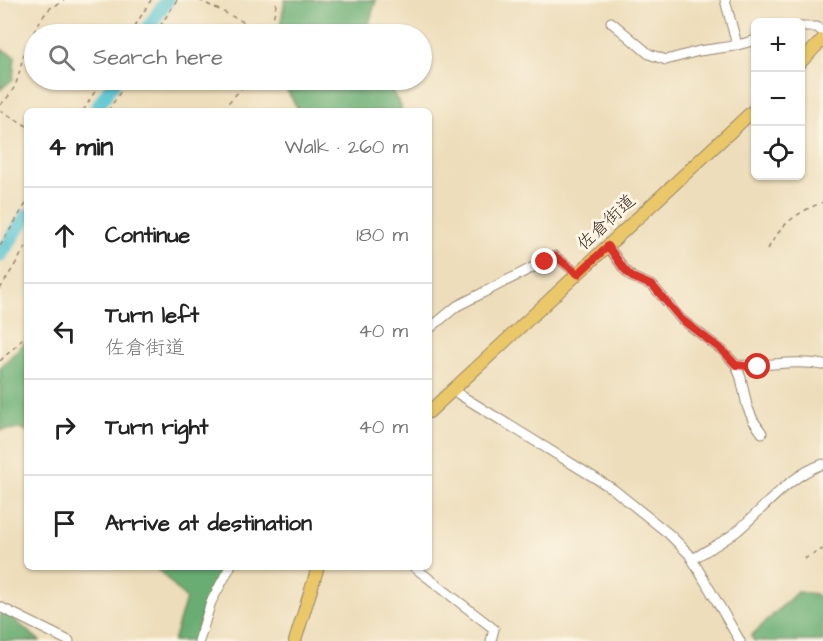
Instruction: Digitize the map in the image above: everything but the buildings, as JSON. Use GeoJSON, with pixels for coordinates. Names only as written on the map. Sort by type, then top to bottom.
{"type":"FeatureCollection","features":[{"type":"Feature","properties":{"kind":"main road"},"geometry":{"type":"LineString","coordinates":[[805,59],[823,39]]}},
{"type":"Feature","properties":{"kind":"main road","name":"佐倉街道"},"geometry":{"type":"LineString","coordinates":[[432,409],[751,113]]}},
{"type":"Feature","properties":{"kind":"main road"},"geometry":{"type":"LineString","coordinates":[[295,641],[317,570]]}},
{"type":"Feature","properties":{"kind":"street"},"geometry":{"type":"LineString","coordinates":[[725,0],[737,45]]}},
{"type":"Feature","properties":{"kind":"street"},"geometry":{"type":"LineString","coordinates":[[611,21],[648,54],[666,60],[751,41]]}},
{"type":"Feature","properties":{"kind":"street"},"geometry":{"type":"LineString","coordinates":[[805,27],[817,27],[823,32]]}},
{"type":"Feature","properties":{"kind":"street"},"geometry":{"type":"LineString","coordinates":[[608,246],[632,277],[653,286],[681,319],[723,351],[736,365],[747,406],[762,433]]}},
{"type":"Feature","properties":{"kind":"street"},"geometry":{"type":"LineString","coordinates":[[432,327],[457,306],[555,256],[578,274]]}},
{"type":"Feature","properties":{"kind":"street"},"geometry":{"type":"LineString","coordinates":[[736,365],[758,367],[809,362],[823,365]]}},
{"type":"Feature","properties":{"kind":"street"},"geometry":{"type":"LineString","coordinates":[[452,390],[613,489],[669,534],[690,554],[740,641]]}},
{"type":"Feature","properties":{"kind":"street"},"geometry":{"type":"LineString","coordinates":[[693,559],[733,534],[791,480],[823,464]]}},
{"type":"Feature","properties":{"kind":"street"},"geometry":{"type":"LineString","coordinates":[[199,641],[211,602],[228,570]]}},
{"type":"Feature","properties":{"kind":"street"},"geometry":{"type":"LineString","coordinates":[[418,570],[494,629],[491,641]]}},
{"type":"Feature","properties":{"kind":"street"},"geometry":{"type":"LineString","coordinates":[[0,607],[69,641]]}},
{"type":"Feature","properties":{"kind":"path"},"geometry":{"type":"LineString","coordinates":[[39,24],[52,7],[61,4],[64,0]]}},
{"type":"Feature","properties":{"kind":"path"},"geometry":{"type":"LineString","coordinates":[[135,24],[151,0]]}},
{"type":"Feature","properties":{"kind":"path"},"geometry":{"type":"LineString","coordinates":[[161,24],[177,0]]}},
{"type":"Feature","properties":{"kind":"path"},"geometry":{"type":"LineString","coordinates":[[198,0],[248,24]]}},
{"type":"Feature","properties":{"kind":"path"},"geometry":{"type":"LineString","coordinates":[[271,24],[277,0]]}},
{"type":"Feature","properties":{"kind":"path"},"geometry":{"type":"LineString","coordinates":[[0,105],[11,96],[24,56]]}},
{"type":"Feature","properties":{"kind":"path"},"geometry":{"type":"LineString","coordinates":[[85,108],[96,90]]}},
{"type":"Feature","properties":{"kind":"path"},"geometry":{"type":"LineString","coordinates":[[110,108],[122,90]]}},
{"type":"Feature","properties":{"kind":"path"},"geometry":{"type":"LineString","coordinates":[[226,108],[240,90]]}},
{"type":"Feature","properties":{"kind":"path"},"geometry":{"type":"LineString","coordinates":[[0,110],[24,124]]}},
{"type":"Feature","properties":{"kind":"path"},"geometry":{"type":"LineString","coordinates":[[768,249],[778,230],[789,220],[823,202]]}},
{"type":"Feature","properties":{"kind":"path"},"geometry":{"type":"LineString","coordinates":[[0,246],[24,207]]}},
{"type":"Feature","properties":{"kind":"path"},"geometry":{"type":"LineString","coordinates":[[0,290],[24,250]]}},
{"type":"Feature","properties":{"kind":"path"},"geometry":{"type":"LineString","coordinates":[[0,361],[24,335]]}},
{"type":"Feature","properties":{"kind":"path"},"geometry":{"type":"LineString","coordinates":[[804,559],[823,549]]}},
{"type":"Feature","properties":{"kind":"green space"},"geometry":{"type":"Polygon","coordinates":[[[285,0],[376,0],[369,24],[281,24],[285,0]]]}},
{"type":"Feature","properties":{"kind":"green space"},"geometry":{"type":"Polygon","coordinates":[[[0,49],[15,56],[13,79],[0,90],[0,49]]]}},
{"type":"Feature","properties":{"kind":"green space"},"geometry":{"type":"Polygon","coordinates":[[[287,90],[391,90],[401,106],[401,108],[297,108],[287,90]]]}},
{"type":"Feature","properties":{"kind":"green space"},"geometry":{"type":"Polygon","coordinates":[[[24,343],[24,429],[0,430],[0,368],[24,343]]]}},
{"type":"Feature","properties":{"kind":"green space"},"geometry":{"type":"Polygon","coordinates":[[[159,570],[227,570],[203,611],[194,641],[173,641],[186,599],[159,570]]]}},
{"type":"Feature","properties":{"kind":"green space"},"geometry":{"type":"Polygon","coordinates":[[[797,592],[815,594],[823,601],[823,641],[754,641],[751,636],[797,592]]]}},
{"type":"Feature","properties":{"kind":"green space"},"geometry":{"type":"Polygon","coordinates":[[[0,608],[40,641],[0,641],[0,608]]]}},
{"type":"Feature","properties":{"kind":"waterway"},"geometry":{"type":"LineString","coordinates":[[151,24],[167,0]]}},
{"type":"Feature","properties":{"kind":"waterway"},"geometry":{"type":"LineString","coordinates":[[97,108],[109,90]]}},
{"type":"Feature","properties":{"kind":"waterway"},"geometry":{"type":"LineString","coordinates":[[0,256],[24,220]]}},
{"type":"Feature","properties":{"kind":"route"},"geometry":{"type":"LineString","coordinates":[[545,262],[555,256],[578,274],[608,246],[632,277],[653,286],[681,319],[723,351],[736,365],[758,367]]}}]}
